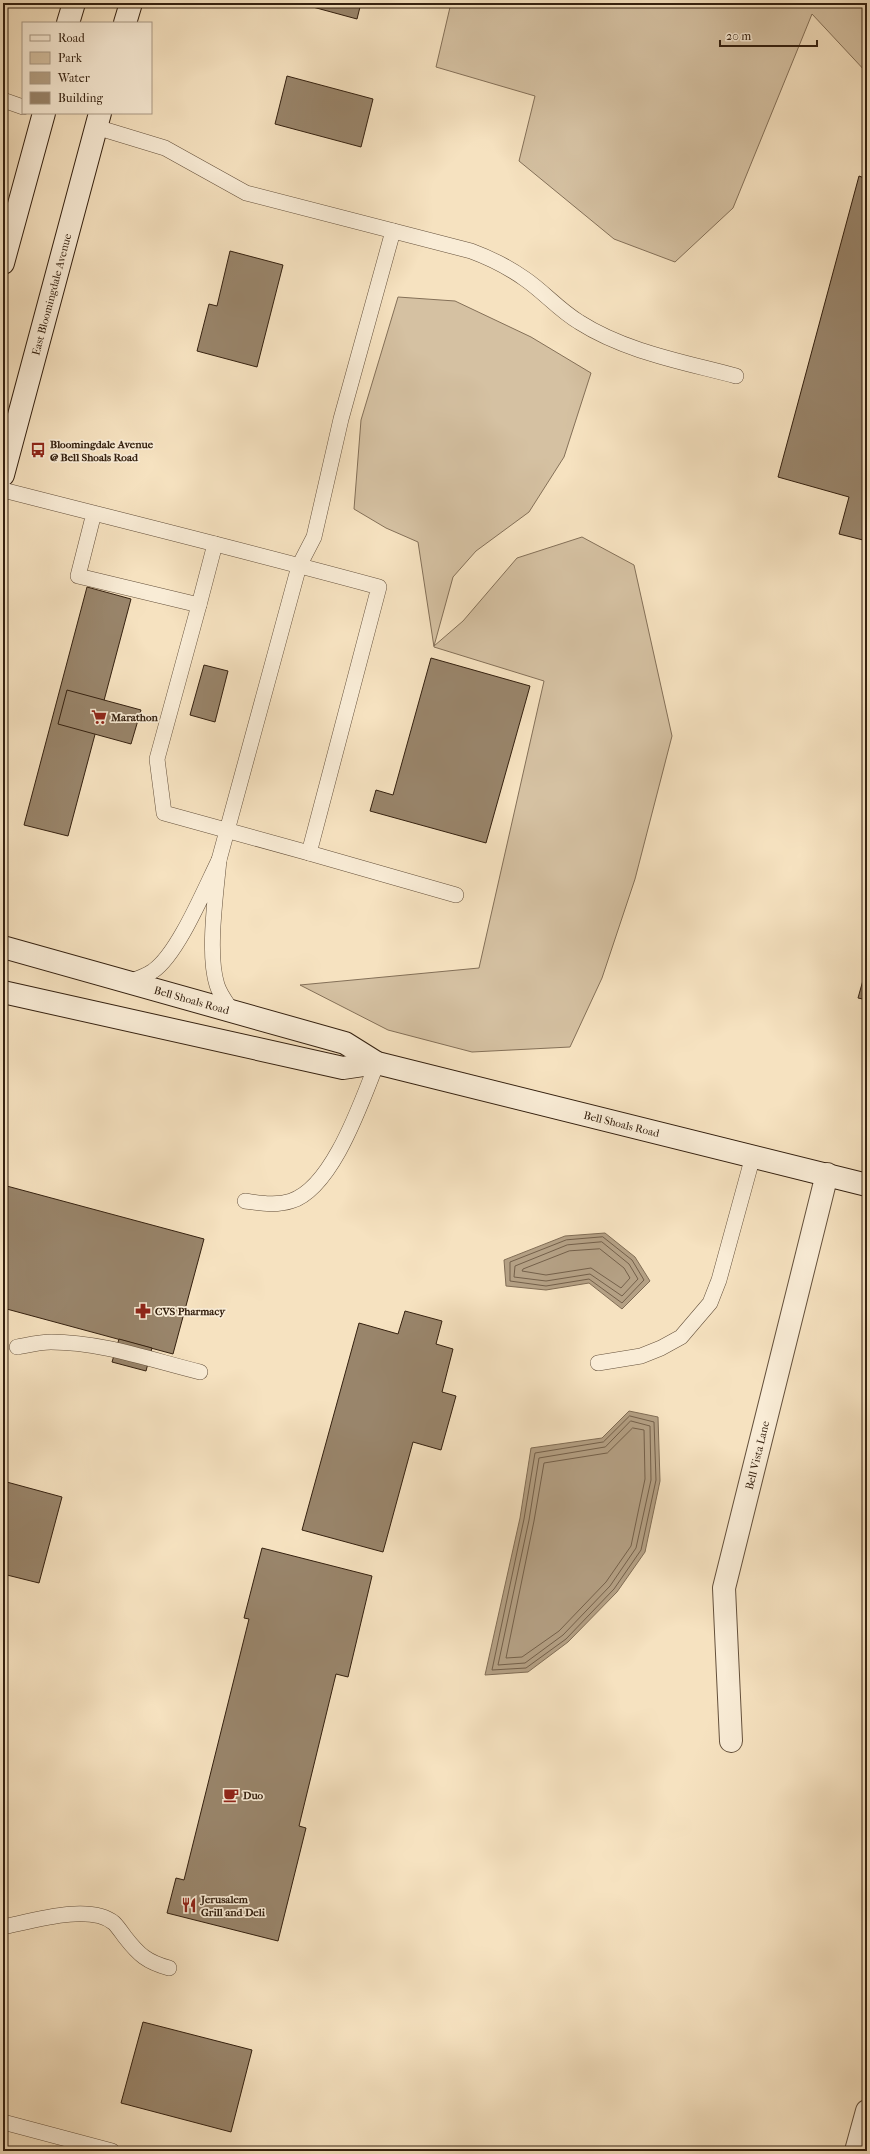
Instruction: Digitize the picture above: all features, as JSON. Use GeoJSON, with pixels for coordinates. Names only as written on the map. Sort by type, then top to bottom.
{"type":"FeatureCollection","features":[{"type":"Feature","properties":{"kind":"main road"},"geometry":{"type":"LineString","coordinates":[[68,22],[74,3]]}},
{"type":"Feature","properties":{"kind":"main road"},"geometry":{"type":"LineString","coordinates":[[125,22],[130,3]]}},
{"type":"Feature","properties":{"kind":"main road"},"geometry":{"type":"LineString","coordinates":[[3,263],[44,114]]}},
{"type":"Feature","properties":{"kind":"main road","name":"East Bloomingdale Avenue"},"geometry":{"type":"LineString","coordinates":[[3,475],[98,120]]}},
{"type":"Feature","properties":{"kind":"main road","name":"Bell Shoals Road"},"geometry":{"type":"LineString","coordinates":[[3,946],[345,1043],[376,1063],[867,1185]]}},
{"type":"Feature","properties":{"kind":"main road","name":"Bell Shoals Road"},"geometry":{"type":"LineString","coordinates":[[3,992],[343,1068],[376,1063]]}},
{"type":"Feature","properties":{"kind":"main road","name":"Bell Vista Lane"},"geometry":{"type":"LineString","coordinates":[[731,1741],[724,1588],[827,1174]]}},
{"type":"Feature","properties":{"kind":"main road"},"geometry":{"type":"LineString","coordinates":[[856,2151],[867,2111]]}},
{"type":"Feature","properties":{"kind":"lane"},"geometry":{"type":"LineString","coordinates":[[3,100],[22,107]]}},
{"type":"Feature","properties":{"kind":"lane"},"geometry":{"type":"LineString","coordinates":[[98,120],[165,148],[246,193],[471,251],[498,262],[525,279],[579,322],[617,341],[631,347],[736,376]]}},
{"type":"Feature","properties":{"kind":"lane"},"geometry":{"type":"LineString","coordinates":[[232,1011],[217,986],[214,973],[214,924],[219,860],[299,566],[314,537],[341,419],[393,231]]}},
{"type":"Feature","properties":{"kind":"lane"},"geometry":{"type":"LineString","coordinates":[[3,490],[215,544],[379,588],[309,853]]}},
{"type":"Feature","properties":{"kind":"lane"},"geometry":{"type":"LineString","coordinates":[[94,513],[78,576],[200,605]]}},
{"type":"Feature","properties":{"kind":"lane"},"geometry":{"type":"LineString","coordinates":[[215,544],[200,605],[157,759],[164,813],[456,895]]}},
{"type":"Feature","properties":{"kind":"lane"},"geometry":{"type":"LineString","coordinates":[[128,982],[154,970],[165,961],[190,919],[219,860]]}},
{"type":"Feature","properties":{"kind":"lane"},"geometry":{"type":"LineString","coordinates":[[245,1201],[269,1204],[292,1201],[311,1189],[327,1170],[342,1144],[356,1115],[376,1063]]}},
{"type":"Feature","properties":{"kind":"lane"},"geometry":{"type":"LineString","coordinates":[[598,1363],[641,1356],[661,1348],[680,1337],[706,1308],[719,1280],[752,1156]]}},
{"type":"Feature","properties":{"kind":"lane"},"geometry":{"type":"LineString","coordinates":[[17,1347],[50,1342],[75,1344],[108,1349],[200,1372]]}},
{"type":"Feature","properties":{"kind":"lane"},"geometry":{"type":"LineString","coordinates":[[3,1927],[66,1915],[84,1914],[100,1916],[114,1923],[140,1955],[155,1964],[169,1968]]}},
{"type":"Feature","properties":{"kind":"lane"},"geometry":{"type":"LineString","coordinates":[[3,2122],[112,2151]]}},
{"type":"Feature","properties":{"kind":"green space"},"geometry":{"type":"Polygon","coordinates":[[[451,3],[867,3],[867,73],[812,14],[733,208],[675,262],[614,239],[519,161],[535,96],[436,67],[451,3]]]}},
{"type":"Feature","properties":{"kind":"green space"},"geometry":{"type":"Polygon","coordinates":[[[398,297],[455,301],[531,337],[591,373],[564,457],[529,512],[476,551],[453,577],[434,646],[463,621],[517,558],[582,537],[634,565],[672,736],[635,879],[602,978],[570,1047],[472,1052],[388,1030],[300,985],[479,968],[544,681],[434,647],[418,542],[386,528],[354,509],[361,420],[398,297]]]}},
{"type":"Feature","properties":{"kind":"water"},"geometry":{"type":"Polygon","coordinates":[[[605,1233],[635,1257],[650,1281],[622,1309],[589,1283],[546,1290],[506,1286],[504,1260],[565,1236],[605,1233]]]}},
{"type":"Feature","properties":{"kind":"water"},"geometry":{"type":"Polygon","coordinates":[[[629,1411],[658,1417],[660,1481],[645,1552],[617,1592],[568,1642],[528,1672],[485,1675],[520,1518],[531,1448],[602,1438],[629,1411]]]}},
{"type":"Feature","properties":{"kind":"building"},"geometry":{"type":"Polygon","coordinates":[[[298,3],[361,3],[357,19],[298,3]]]}},
{"type":"Feature","properties":{"kind":"building"},"geometry":{"type":"Polygon","coordinates":[[[287,76],[373,99],[361,147],[275,124],[287,76]]]}},
{"type":"Feature","properties":{"kind":"building"},"geometry":{"type":"Polygon","coordinates":[[[859,176],[867,179],[867,541],[839,534],[849,497],[778,477],[859,176]]]}},
{"type":"Feature","properties":{"kind":"building"},"geometry":{"type":"Polygon","coordinates":[[[230,251],[283,265],[257,367],[197,351],[209,304],[217,306],[230,251]]]}},
{"type":"Feature","properties":{"kind":"building","name":"Marathon"},"geometry":{"type":"Polygon","coordinates":[[[87,587],[131,599],[68,836],[24,825],[87,587]]]}},
{"type":"Feature","properties":{"kind":"building"},"geometry":{"type":"Polygon","coordinates":[[[431,658],[530,686],[486,843],[370,811],[376,790],[393,795],[431,658]]]}},
{"type":"Feature","properties":{"kind":"building"},"geometry":{"type":"Polygon","coordinates":[[[204,665],[228,671],[215,722],[190,715],[204,665]]]}},
{"type":"Feature","properties":{"kind":"building","name":"Marathon"},"geometry":{"type":"Polygon","coordinates":[[[67,690],[141,710],[131,744],[58,724],[67,690]]]}},
{"type":"Feature","properties":{"kind":"building"},"geometry":{"type":"Polygon","coordinates":[[[867,966],[867,1000],[858,998],[867,966]]]}},
{"type":"Feature","properties":{"kind":"building","name":"CVS Pharmacy"},"geometry":{"type":"Polygon","coordinates":[[[3,1185],[204,1239],[173,1354],[3,1308],[3,1185]]]}},
{"type":"Feature","properties":{"kind":"building"},"geometry":{"type":"Polygon","coordinates":[[[405,1311],[442,1321],[436,1344],[453,1349],[442,1392],[456,1396],[441,1450],[413,1442],[383,1552],[302,1530],[359,1323],[398,1334],[405,1311]]]}},
{"type":"Feature","properties":{"kind":"building"},"geometry":{"type":"Polygon","coordinates":[[[119,1339],[152,1348],[146,1371],[112,1362],[119,1339]]]}},
{"type":"Feature","properties":{"kind":"building"},"geometry":{"type":"Polygon","coordinates":[[[3,1481],[62,1497],[39,1583],[3,1574],[3,1481]]]}},
{"type":"Feature","properties":{"kind":"building"},"geometry":{"type":"Polygon","coordinates":[[[262,1548],[372,1576],[348,1677],[336,1674],[299,1826],[306,1828],[278,1941],[167,1913],[176,1878],[184,1880],[249,1619],[244,1618],[262,1548]]]}},
{"type":"Feature","properties":{"kind":"building"},"geometry":{"type":"Polygon","coordinates":[[[143,2022],[252,2050],[231,2132],[121,2103],[143,2022]]]}},
{"type":"Feature","properties":{"kind":"place","name":"Bloomingdale Avenue @ Bell Shoals Road"},"geometry":{"type":"Point","coordinates":[38,450]}},
{"type":"Feature","properties":{"kind":"place","name":"Marathon"},"geometry":{"type":"Point","coordinates":[99,717]}},
{"type":"Feature","properties":{"kind":"place","name":"CVS Pharmacy"},"geometry":{"type":"Point","coordinates":[143,1311]}},
{"type":"Feature","properties":{"kind":"place","name":"Duo"},"geometry":{"type":"Point","coordinates":[231,1795]}},
{"type":"Feature","properties":{"kind":"place","name":"Jerusalem Grill and Deli"},"geometry":{"type":"Point","coordinates":[189,1905]}}]}
